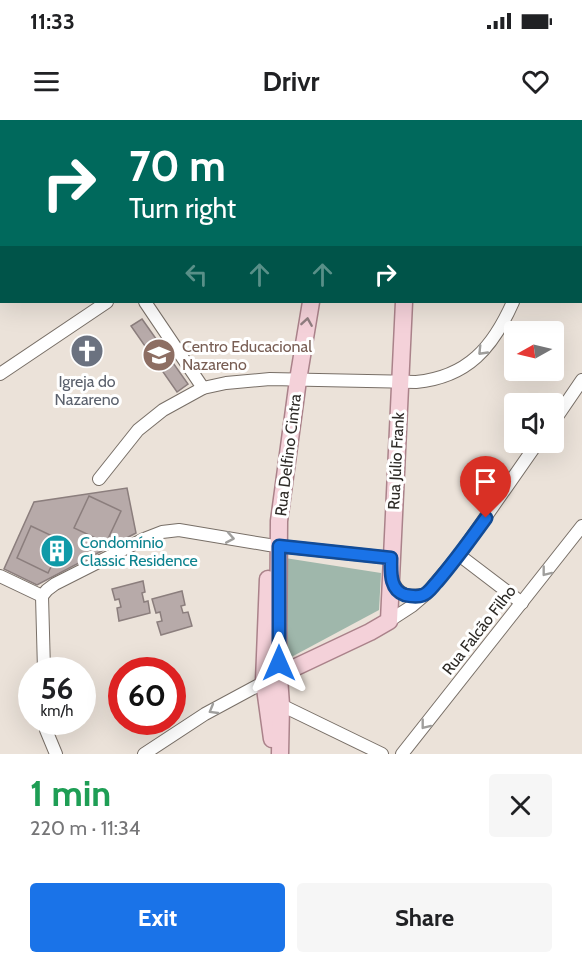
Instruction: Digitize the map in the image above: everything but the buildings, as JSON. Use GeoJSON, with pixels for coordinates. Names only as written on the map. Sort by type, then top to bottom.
{"type":"FeatureCollection","features":[{"type":"Feature","properties":{"kind":"main road","name":"Rua Delfino Cintra"},"geometry":{"type":"LineString","coordinates":[[280,754],[281,705],[271,678],[274,546],[311,303]]}},
{"type":"Feature","properties":{"kind":"main road","name":"Rua Júlio Frank"},"geometry":{"type":"LineString","coordinates":[[389,621],[404,303]]}},
{"type":"Feature","properties":{"kind":"main road"},"geometry":{"type":"LineString","coordinates":[[274,754],[271,678],[389,621]]}},
{"type":"Feature","properties":{"kind":"street"},"geometry":{"type":"LineString","coordinates":[[0,375],[106,303]]}},
{"type":"Feature","properties":{"kind":"street"},"geometry":{"type":"LineString","coordinates":[[146,303],[203,388]]}},
{"type":"Feature","properties":{"kind":"street"},"geometry":{"type":"LineString","coordinates":[[99,479],[138,430],[163,410],[203,388],[246,380],[270,379],[432,380],[455,372],[474,360],[489,345],[503,324],[513,303]]}},
{"type":"Feature","properties":{"kind":"street"},"geometry":{"type":"LineString","coordinates":[[564,406],[582,380]]}},
{"type":"Feature","properties":{"kind":"street"},"geometry":{"type":"LineString","coordinates":[[389,621],[426,594],[459,555],[530,453]]}},
{"type":"Feature","properties":{"kind":"street","name":"Rua Falcão Filho"},"geometry":{"type":"LineString","coordinates":[[402,754],[582,526]]}},
{"type":"Feature","properties":{"kind":"street"},"geometry":{"type":"LineString","coordinates":[[44,657],[42,596],[55,584],[162,532],[179,530],[274,546],[391,558]]}},
{"type":"Feature","properties":{"kind":"street"},"geometry":{"type":"LineString","coordinates":[[459,555],[522,603]]}},
{"type":"Feature","properties":{"kind":"street"},"geometry":{"type":"LineString","coordinates":[[0,576],[42,596]]}},
{"type":"Feature","properties":{"kind":"street"},"geometry":{"type":"LineString","coordinates":[[391,577],[395,588],[400,592],[415,596],[426,594]]}},
{"type":"Feature","properties":{"kind":"street"},"geometry":{"type":"LineString","coordinates":[[144,754],[205,714],[271,678]]}},
{"type":"Feature","properties":{"kind":"street"},"geometry":{"type":"LineString","coordinates":[[281,705],[382,754]]}},
{"type":"Feature","properties":{"kind":"street"},"geometry":{"type":"LineString","coordinates":[[48,735],[56,754]]}},
{"type":"Feature","properties":{"kind":"green space"},"geometry":{"type":"Polygon","coordinates":[[[285,558],[381,573],[379,610],[282,662],[285,558]]]}},
{"type":"Feature","properties":{"kind":"place","name":"Igreja do Nazareno"},"geometry":{"type":"Point","coordinates":[87,351]}},
{"type":"Feature","properties":{"kind":"place","name":"Centro Educacional Nazareno"},"geometry":{"type":"Point","coordinates":[159,355]}},
{"type":"Feature","properties":{"kind":"place","name":"Condomínio Classic Residence"},"geometry":{"type":"Point","coordinates":[57,551]}},
{"type":"Feature","properties":{"kind":"route"},"geometry":{"type":"LineString","coordinates":[[279,663],[279,546],[391,558],[391,577],[395,588],[405,595],[415,596],[426,594],[486,518]]}}]}
